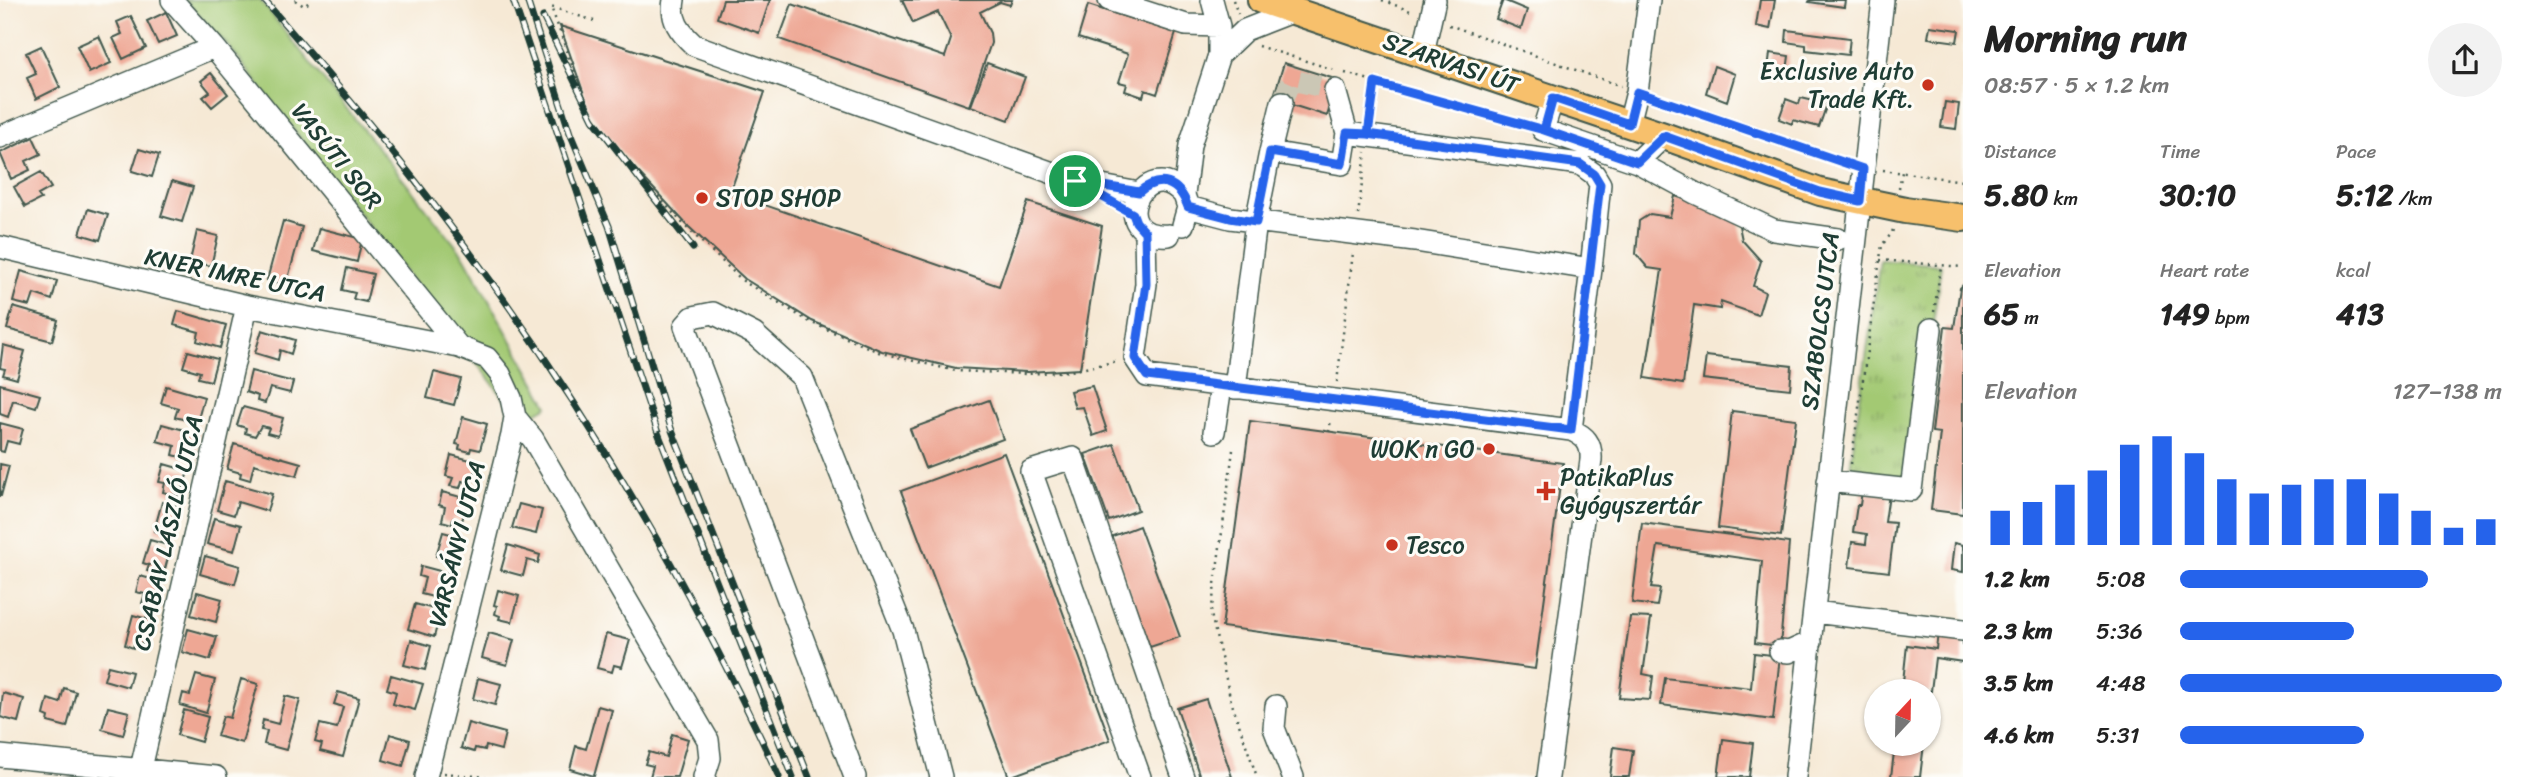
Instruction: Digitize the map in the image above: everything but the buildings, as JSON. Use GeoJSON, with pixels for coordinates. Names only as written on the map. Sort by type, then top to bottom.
{"type":"FeatureCollection","features":[{"type":"Feature","properties":{"kind":"main road","name":"SZARVASI ÚT"},"geometry":{"type":"LineString","coordinates":[[1261,0],[1423,53],[1820,192],[1905,210],[1963,218]]}},
{"type":"Feature","properties":{"kind":"street","name":"VASÚTI SOR"},"geometry":{"type":"LineString","coordinates":[[172,0],[214,47],[459,347]]}},
{"type":"Feature","properties":{"kind":"street"},"geometry":{"type":"LineString","coordinates":[[674,0],[672,10],[679,31],[694,46],[1075,181],[1139,192]]}},
{"type":"Feature","properties":{"kind":"street"},"geometry":{"type":"LineString","coordinates":[[1109,0],[1186,25],[1219,26]]}},
{"type":"Feature","properties":{"kind":"street"},"geometry":{"type":"LineString","coordinates":[[1212,0],[1219,26],[1219,55],[1190,145],[1178,209],[1146,284],[1135,358],[1147,376],[1571,430],[1585,436],[1592,450],[1591,460],[1548,777]]}},
{"type":"Feature","properties":{"kind":"street"},"geometry":{"type":"LineString","coordinates":[[1629,124],[1637,92],[1648,0]]}},
{"type":"Feature","properties":{"kind":"street","name":"SZABOLCS UTCA"},"geometry":{"type":"LineString","coordinates":[[1795,777],[1883,0]]}},
{"type":"Feature","properties":{"kind":"street"},"geometry":{"type":"LineString","coordinates":[[1423,53],[1434,9]]}},
{"type":"Feature","properties":{"kind":"street"},"geometry":{"type":"LineString","coordinates":[[1219,55],[1245,30],[1296,10]]}},
{"type":"Feature","properties":{"kind":"street"},"geometry":{"type":"LineString","coordinates":[[0,137],[214,47]]}},
{"type":"Feature","properties":{"kind":"street"},"geometry":{"type":"LineString","coordinates":[[1335,90],[1358,133]]}},
{"type":"Feature","properties":{"kind":"street"},"geometry":{"type":"LineString","coordinates":[[1553,98],[1544,130],[1637,162],[1774,230],[1838,239]]}},
{"type":"Feature","properties":{"kind":"street"},"geometry":{"type":"LineString","coordinates":[[1214,432],[1228,387],[1256,222],[1282,102]]}},
{"type":"Feature","properties":{"kind":"street"},"geometry":{"type":"LineString","coordinates":[[1270,152],[1342,164],[1358,133]]}},
{"type":"Feature","properties":{"kind":"street"},"geometry":{"type":"LineString","coordinates":[[1358,133],[1580,164],[1594,174],[1600,184],[1571,430]]}},
{"type":"Feature","properties":{"kind":"street"},"geometry":{"type":"LineString","coordinates":[[1637,162],[1664,136]]}},
{"type":"Feature","properties":{"kind":"street"},"geometry":{"type":"LineString","coordinates":[[1075,181],[1156,236],[1178,209]]}},
{"type":"Feature","properties":{"kind":"street"},"geometry":{"type":"LineString","coordinates":[[1146,284],[1139,223],[1134,204],[1139,192],[1154,183],[1178,209],[1591,268]]}},
{"type":"Feature","properties":{"kind":"street","name":"KNER IMRE UTCA"},"geometry":{"type":"LineString","coordinates":[[0,249],[247,306],[459,347]]}},
{"type":"Feature","properties":{"kind":"street","name":"CSABAY LÁSZLÓ UTCA"},"geometry":{"type":"LineString","coordinates":[[139,774],[247,306]]}},
{"type":"Feature","properties":{"kind":"street"},"geometry":{"type":"LineString","coordinates":[[855,777],[685,326],[693,317],[713,313],[754,334],[802,377],[903,630],[941,777]]}},
{"type":"Feature","properties":{"kind":"street"},"geometry":{"type":"LineString","coordinates":[[1828,481],[1910,490],[1931,329]]}},
{"type":"Feature","properties":{"kind":"street"},"geometry":{"type":"LineString","coordinates":[[459,347],[487,358],[500,374],[512,398],[515,417],[533,439],[708,740],[710,758],[704,777]]}},
{"type":"Feature","properties":{"kind":"street","name":"VARSÁNYI UTCA"},"geometry":{"type":"LineString","coordinates":[[427,774],[515,417]]}},
{"type":"Feature","properties":{"kind":"street"},"geometry":{"type":"LineString","coordinates":[[1140,777],[1031,471],[1073,458],[1183,777]]}},
{"type":"Feature","properties":{"kind":"street"},"geometry":{"type":"LineString","coordinates":[[1814,612],[1963,630]]}},
{"type":"Feature","properties":{"kind":"street"},"geometry":{"type":"LineString","coordinates":[[1780,651],[1788,652],[1811,642]]}},
{"type":"Feature","properties":{"kind":"street"},"geometry":{"type":"LineString","coordinates":[[1276,706],[1274,728],[1293,777]]}},
{"type":"Feature","properties":{"kind":"street"},"geometry":{"type":"LineString","coordinates":[[0,756],[139,774],[216,777]]}},
{"type":"Feature","properties":{"kind":"path"},"geometry":{"type":"LineString","coordinates":[[296,0],[304,6],[312,0]]}},
{"type":"Feature","properties":{"kind":"path"},"geometry":{"type":"LineString","coordinates":[[1382,0],[1434,9],[1637,92],[1863,169],[1963,181]]}},
{"type":"Feature","properties":{"kind":"path"},"geometry":{"type":"LineString","coordinates":[[594,21],[551,7],[589,111],[625,161],[687,228],[743,281],[799,316],[881,353],[956,370],[1027,374],[1071,371],[1135,358]]}},
{"type":"Feature","properties":{"kind":"path"},"geometry":{"type":"LineString","coordinates":[[1245,30],[1256,45],[1375,83],[1544,130]]}},
{"type":"Feature","properties":{"kind":"path"},"geometry":{"type":"LineString","coordinates":[[1329,432],[1356,234],[1358,133],[1375,83]]}},
{"type":"Feature","properties":{"kind":"path"},"geometry":{"type":"LineString","coordinates":[[1880,260],[1963,267]]}},
{"type":"Feature","properties":{"kind":"path"},"geometry":{"type":"LineString","coordinates":[[1931,329],[1941,265]]}},
{"type":"Feature","properties":{"kind":"path"},"geometry":{"type":"LineString","coordinates":[[1233,450],[1211,614],[1231,701],[1257,777]]}},
{"type":"Feature","properties":{"kind":"path"},"geometry":{"type":"LineString","coordinates":[[427,774],[486,777]]}},
{"type":"Feature","properties":{"kind":"green space"},"geometry":{"type":"Polygon","coordinates":[[[185,0],[259,0],[264,5],[464,256],[548,406],[522,421],[230,48],[185,0]]]}},
{"type":"Feature","properties":{"kind":"green space"},"geometry":{"type":"Polygon","coordinates":[[[1880,260],[1941,265],[1911,490],[1848,482],[1880,260]]]}},
{"type":"Feature","properties":{"kind":"tunnel"},"geometry":{"type":"LineString","coordinates":[[1282,102],[1292,80],[1335,90]]}},
{"type":"Feature","properties":{"kind":"railway"},"geometry":{"type":"LineString","coordinates":[[264,0],[378,135],[450,226],[556,376],[653,532],[697,612],[779,777]]}},
{"type":"Feature","properties":{"kind":"railway"},"geometry":{"type":"LineString","coordinates":[[513,0],[657,430],[793,777]]}},
{"type":"Feature","properties":{"kind":"railway"},"geometry":{"type":"LineString","coordinates":[[527,0],[570,133],[609,226],[671,428],[809,777]]}},
{"type":"Feature","properties":{"kind":"railway"},"geometry":{"type":"LineString","coordinates":[[543,17],[593,119],[693,248]]}},
{"type":"Feature","properties":{"kind":"place","name":"Exclusive Auto Trade Kft."},"geometry":{"type":"Point","coordinates":[1928,85]}},
{"type":"Feature","properties":{"kind":"place","name":"STOP SHOP"},"geometry":{"type":"Point","coordinates":[702,198]}},
{"type":"Feature","properties":{"kind":"place","name":"WOK n GO"},"geometry":{"type":"Point","coordinates":[1489,449]}},
{"type":"Feature","properties":{"kind":"place","name":"PatikaPlus Gyógyszertár"},"geometry":{"type":"Point","coordinates":[1546,491]}},
{"type":"Feature","properties":{"kind":"place","name":"Tesco"},"geometry":{"type":"Point","coordinates":[1392,545]}},
{"type":"Feature","properties":{"kind":"route"},"geometry":{"type":"LineString","coordinates":[[1075,181],[1133,214],[1145,232],[1146,284],[1135,358],[1147,376],[1571,430],[1600,184],[1594,174],[1580,164],[1368,134],[1375,83],[1544,130],[1637,162],[1664,136],[1820,192],[1860,201],[1863,169],[1637,92],[1629,124],[1553,98],[1544,130],[1451,103],[1375,83],[1368,134],[1347,133],[1342,164],[1270,152],[1256,222],[1188,207],[1178,188],[1167,183],[1154,183],[1139,192],[1075,181]]}}]}
